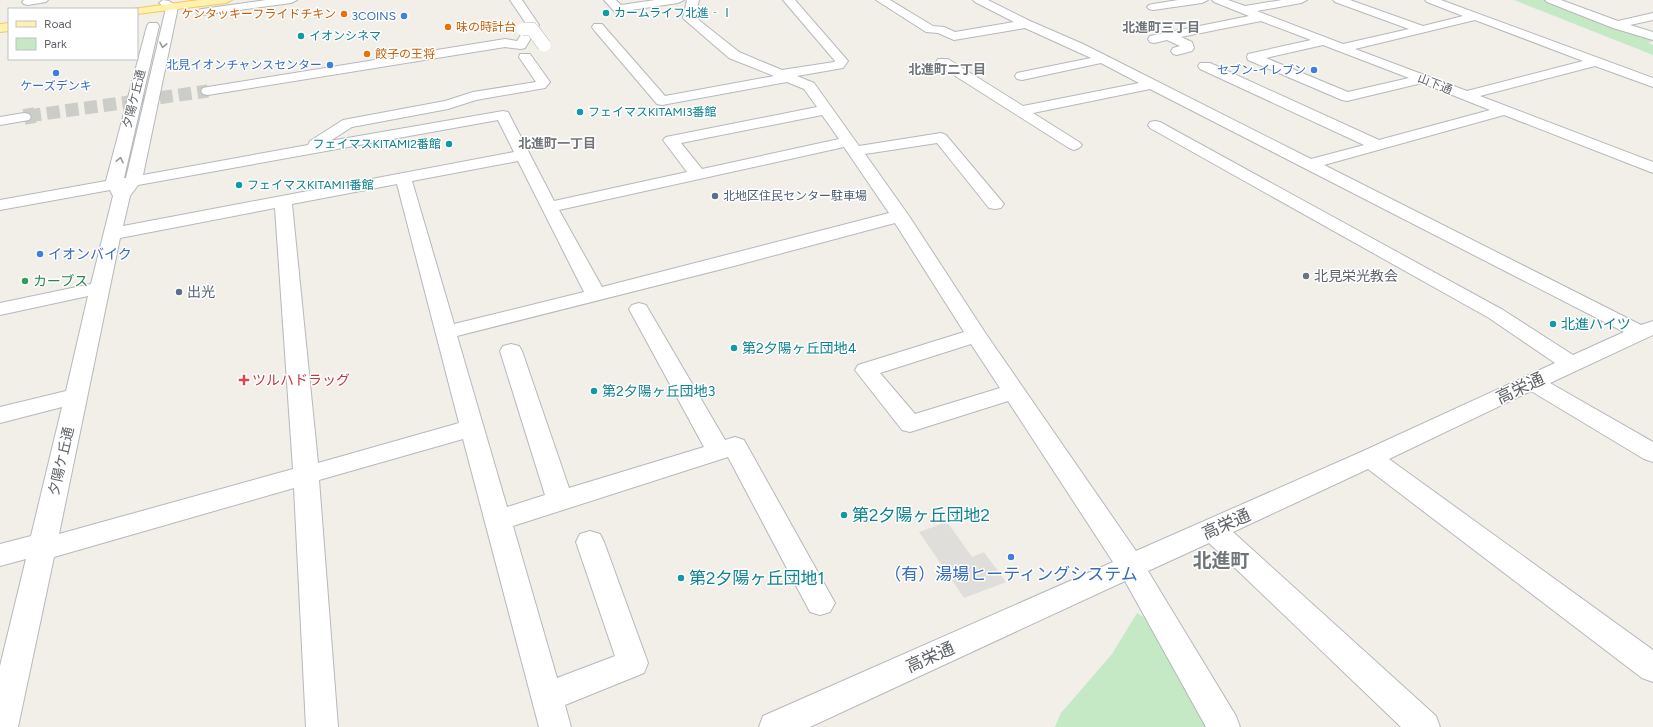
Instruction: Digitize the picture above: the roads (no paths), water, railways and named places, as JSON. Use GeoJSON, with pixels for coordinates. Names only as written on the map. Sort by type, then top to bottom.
{"type":"FeatureCollection","features":[{"type":"Feature","properties":{"kind":"main road"},"geometry":{"type":"LineString","coordinates":[[138,11],[194,0]]}},
{"type":"Feature","properties":{"kind":"main road"},"geometry":{"type":"LineString","coordinates":[[126,8],[226,0]]}},
{"type":"Feature","properties":{"kind":"street"},"geometry":{"type":"LineString","coordinates":[[27,4],[42,0]]}},
{"type":"Feature","properties":{"kind":"street"},"geometry":{"type":"LineString","coordinates":[[202,12],[291,0]]}},
{"type":"Feature","properties":{"kind":"street"},"geometry":{"type":"LineString","coordinates":[[208,91],[505,43],[521,45],[533,25],[516,0]]}},
{"type":"Feature","properties":{"kind":"street"},"geometry":{"type":"LineString","coordinates":[[610,0],[618,9],[678,0]]}},
{"type":"Feature","properties":{"kind":"street"},"geometry":{"type":"LineString","coordinates":[[693,0],[689,18],[734,55],[786,75],[809,86],[900,216],[976,335],[1131,566],[1224,727]]}},
{"type":"Feature","properties":{"kind":"street"},"geometry":{"type":"LineString","coordinates":[[598,27],[662,101],[838,65],[842,61],[789,0]]}},
{"type":"Feature","properties":{"kind":"street"},"geometry":{"type":"LineString","coordinates":[[882,0],[930,28],[940,30],[954,36],[1026,24]]}},
{"type":"Feature","properties":{"kind":"street"},"geometry":{"type":"LineString","coordinates":[[978,0],[1026,24],[1104,59],[1310,164],[1647,330]]}},
{"type":"Feature","properties":{"kind":"street"},"geometry":{"type":"LineString","coordinates":[[1153,7],[1202,0]]}},
{"type":"Feature","properties":{"kind":"street","name":"山下通"},"geometry":{"type":"LineString","coordinates":[[1218,0],[1653,168]]}},
{"type":"Feature","properties":{"kind":"street"},"geometry":{"type":"LineString","coordinates":[[1244,10],[1300,0]]}},
{"type":"Feature","properties":{"kind":"street"},"geometry":{"type":"LineString","coordinates":[[1339,0],[1421,29]]}},
{"type":"Feature","properties":{"kind":"street"},"geometry":{"type":"LineString","coordinates":[[1431,0],[1653,83]]}},
{"type":"Feature","properties":{"kind":"street"},"geometry":{"type":"LineString","coordinates":[[1559,1],[1617,26],[1653,36]]}},
{"type":"Feature","properties":{"kind":"street","name":"夕陽ケ丘通"},"geometry":{"type":"LineString","coordinates":[[123,187],[165,5]]}},
{"type":"Feature","properties":{"kind":"street","name":"夕陽ケ丘通"},"geometry":{"type":"LineString","coordinates":[[2,727],[112,234],[165,5]]}},
{"type":"Feature","properties":{"kind":"street"},"geometry":{"type":"LineString","coordinates":[[1617,26],[1653,16]]}},
{"type":"Feature","properties":{"kind":"street"},"geometry":{"type":"LineString","coordinates":[[1154,39],[1262,17]]}},
{"type":"Feature","properties":{"kind":"street"},"geometry":{"type":"LineString","coordinates":[[1341,48],[1475,17]]}},
{"type":"Feature","properties":{"kind":"street"},"geometry":{"type":"LineString","coordinates":[[523,29],[532,29],[544,44]]}},
{"type":"Feature","properties":{"kind":"street"},"geometry":{"type":"LineString","coordinates":[[1169,36],[1188,45],[1188,48],[1177,51]]}},
{"type":"Feature","properties":{"kind":"street"},"geometry":{"type":"LineString","coordinates":[[1324,42],[1253,57],[1347,98],[1422,79]]}},
{"type":"Feature","properties":{"kind":"street"},"geometry":{"type":"LineString","coordinates":[[303,150],[348,123],[448,105],[473,96],[540,84],[543,82],[525,57]]}},
{"type":"Feature","properties":{"kind":"street"},"geometry":{"type":"LineString","coordinates":[[1022,76],[1104,59]]}},
{"type":"Feature","properties":{"kind":"street"},"geometry":{"type":"LineString","coordinates":[[943,62],[1074,145]]}},
{"type":"Feature","properties":{"kind":"street"},"geometry":{"type":"LineString","coordinates":[[1466,96],[1595,62]]}},
{"type":"Feature","properties":{"kind":"street"},"geometry":{"type":"LineString","coordinates":[[1205,66],[1377,145]]}},
{"type":"Feature","properties":{"kind":"street"},"geometry":{"type":"LineString","coordinates":[[1022,112],[1152,84]]}},
{"type":"Feature","properties":{"kind":"street"},"geometry":{"type":"LineString","coordinates":[[698,175],[671,140],[826,110]]}},
{"type":"Feature","properties":{"kind":"street"},"geometry":{"type":"LineString","coordinates":[[1310,164],[1504,111]]}},
{"type":"Feature","properties":{"kind":"street"},"geometry":{"type":"LineString","coordinates":[[0,204],[123,187],[303,150],[503,115],[549,207],[596,294]]}},
{"type":"Feature","properties":{"kind":"street"},"geometry":{"type":"LineString","coordinates":[[0,121],[24,117]]}},
{"type":"Feature","properties":{"kind":"street"},"geometry":{"type":"LineString","coordinates":[[1155,125],[1496,314],[1571,364]]}},
{"type":"Feature","properties":{"kind":"street"},"geometry":{"type":"LineString","coordinates":[[218,154],[330,135]]}},
{"type":"Feature","properties":{"kind":"street"},"geometry":{"type":"LineString","coordinates":[[549,207],[698,175],[851,147],[941,138],[995,204]]}},
{"type":"Feature","properties":{"kind":"street"},"geometry":{"type":"LineString","coordinates":[[112,234],[522,155]]}},
{"type":"Feature","properties":{"kind":"street"},"geometry":{"type":"LineString","coordinates":[[403,177],[555,727]]}},
{"type":"Feature","properties":{"kind":"street"},"geometry":{"type":"LineString","coordinates":[[283,200],[306,474],[322,727]]}},
{"type":"Feature","properties":{"kind":"street"},"geometry":{"type":"LineString","coordinates":[[447,332],[900,216]]}},
{"type":"Feature","properties":{"kind":"street"},"geometry":{"type":"LineString","coordinates":[[0,309],[100,288]]}},
{"type":"Feature","properties":{"kind":"street"},"geometry":{"type":"LineString","coordinates":[[639,309],[727,448],[820,603]]}},
{"type":"Feature","properties":{"kind":"street","name":"高栄通"},"geometry":{"type":"LineString","coordinates":[[775,727],[1213,530],[1647,330]]}},
{"type":"Feature","properties":{"kind":"street"},"geometry":{"type":"LineString","coordinates":[[976,335],[866,370],[910,424],[1014,391]]}},
{"type":"Feature","properties":{"kind":"street"},"geometry":{"type":"LineString","coordinates":[[511,352],[560,501]]}},
{"type":"Feature","properties":{"kind":"street"},"geometry":{"type":"LineString","coordinates":[[1532,382],[1653,453]]}},
{"type":"Feature","properties":{"kind":"street"},"geometry":{"type":"LineString","coordinates":[[0,415],[76,396]]}},
{"type":"Feature","properties":{"kind":"street"},"geometry":{"type":"LineString","coordinates":[[0,555],[42,547],[472,428]]}},
{"type":"Feature","properties":{"kind":"street"},"geometry":{"type":"LineString","coordinates":[[498,520],[727,448]]}},
{"type":"Feature","properties":{"kind":"street"},"geometry":{"type":"LineString","coordinates":[[1370,458],[1653,668]]}},
{"type":"Feature","properties":{"kind":"street"},"geometry":{"type":"LineString","coordinates":[[1213,530],[1424,727]]}},
{"type":"Feature","properties":{"kind":"street"},"geometry":{"type":"LineString","coordinates":[[547,697],[633,663],[590,542]]}},
{"type":"Feature","properties":{"kind":"tunnel"},"geometry":{"type":"LineString","coordinates":[[34,115],[208,91]]}},
{"type":"Feature","properties":{"kind":"tunnel"},"geometry":{"type":"LineString","coordinates":[[24,117],[34,115]]}},
{"type":"Feature","properties":{"kind":"tunnel"},"geometry":{"type":"LineString","coordinates":[[28,116],[34,115]]}},
{"type":"Feature","properties":{"kind":"place","name":"カームライフ北進‐Ⅰ"},"geometry":{"type":"Point","coordinates":[606,13]}},
{"type":"Feature","properties":{"kind":"place","name":"ケンタッキーフライドチキン"},"geometry":{"type":"Point","coordinates":[344,14]}},
{"type":"Feature","properties":{"kind":"place","name":"3COINS"},"geometry":{"type":"Point","coordinates":[404,16]}},
{"type":"Feature","properties":{"kind":"place","name":"味の時計台"},"geometry":{"type":"Point","coordinates":[448,27]}},
{"type":"Feature","properties":{"kind":"place","name":"イオンシネマ"},"geometry":{"type":"Point","coordinates":[301,36]}},
{"type":"Feature","properties":{"kind":"place","name":"餃子の王将"},"geometry":{"type":"Point","coordinates":[367,54]}},
{"type":"Feature","properties":{"kind":"place","name":"北見イオンチャンスセンター"},"geometry":{"type":"Point","coordinates":[330,65]}},
{"type":"Feature","properties":{"kind":"place","name":"セブン-イレブン"},"geometry":{"type":"Point","coordinates":[1314,70]}},
{"type":"Feature","properties":{"kind":"place","name":"ケーズデンキ"},"geometry":{"type":"Point","coordinates":[56,73]}},
{"type":"Feature","properties":{"kind":"place","name":"フェイマスKITAMI3番館"},"geometry":{"type":"Point","coordinates":[580,112]}},
{"type":"Feature","properties":{"kind":"place","name":"フェイマスKITAMI2番館"},"geometry":{"type":"Point","coordinates":[449,144]}},
{"type":"Feature","properties":{"kind":"place","name":"フェイマスKITAMI1番館"},"geometry":{"type":"Point","coordinates":[239,185]}},
{"type":"Feature","properties":{"kind":"place","name":"北地区住民センター駐車場"},"geometry":{"type":"Point","coordinates":[715,196]}},
{"type":"Feature","properties":{"kind":"place","name":"イオンバイク"},"geometry":{"type":"Point","coordinates":[40,254]}},
{"type":"Feature","properties":{"kind":"place","name":"北見栄光教会"},"geometry":{"type":"Point","coordinates":[1306,276]}},
{"type":"Feature","properties":{"kind":"place","name":"カーブス"},"geometry":{"type":"Point","coordinates":[25,281]}},
{"type":"Feature","properties":{"kind":"place","name":"出光"},"geometry":{"type":"Point","coordinates":[179,292]}},
{"type":"Feature","properties":{"kind":"place","name":"北進ハイツ"},"geometry":{"type":"Point","coordinates":[1553,324]}},
{"type":"Feature","properties":{"kind":"place","name":"第2夕陽ヶ丘団地4"},"geometry":{"type":"Point","coordinates":[734,348]}},
{"type":"Feature","properties":{"kind":"place","name":"ツルハドラッグ"},"geometry":{"type":"Point","coordinates":[244,380]}},
{"type":"Feature","properties":{"kind":"place","name":"第2夕陽ヶ丘団地3"},"geometry":{"type":"Point","coordinates":[594,391]}},
{"type":"Feature","properties":{"kind":"place","name":"第2夕陽ヶ丘団地2"},"geometry":{"type":"Point","coordinates":[844,515]}},
{"type":"Feature","properties":{"kind":"place","name":"（有）湯場ヒーティングシステム"},"geometry":{"type":"Point","coordinates":[1011,557]}},
{"type":"Feature","properties":{"kind":"place","name":"第2夕陽ヶ丘団地1"},"geometry":{"type":"Point","coordinates":[681,578]}},
{"type":"Feature","properties":{"kind":"district","name":"北進町三丁目"},"geometry":{"type":"Point","coordinates":[1161,27]}},
{"type":"Feature","properties":{"kind":"district","name":"北進町二丁目"},"geometry":{"type":"Point","coordinates":[947,69]}},
{"type":"Feature","properties":{"kind":"district","name":"北進町一丁目"},"geometry":{"type":"Point","coordinates":[557,143]}},
{"type":"Feature","properties":{"kind":"district","name":"北進町"},"geometry":{"type":"Point","coordinates":[1221,560]}}]}
